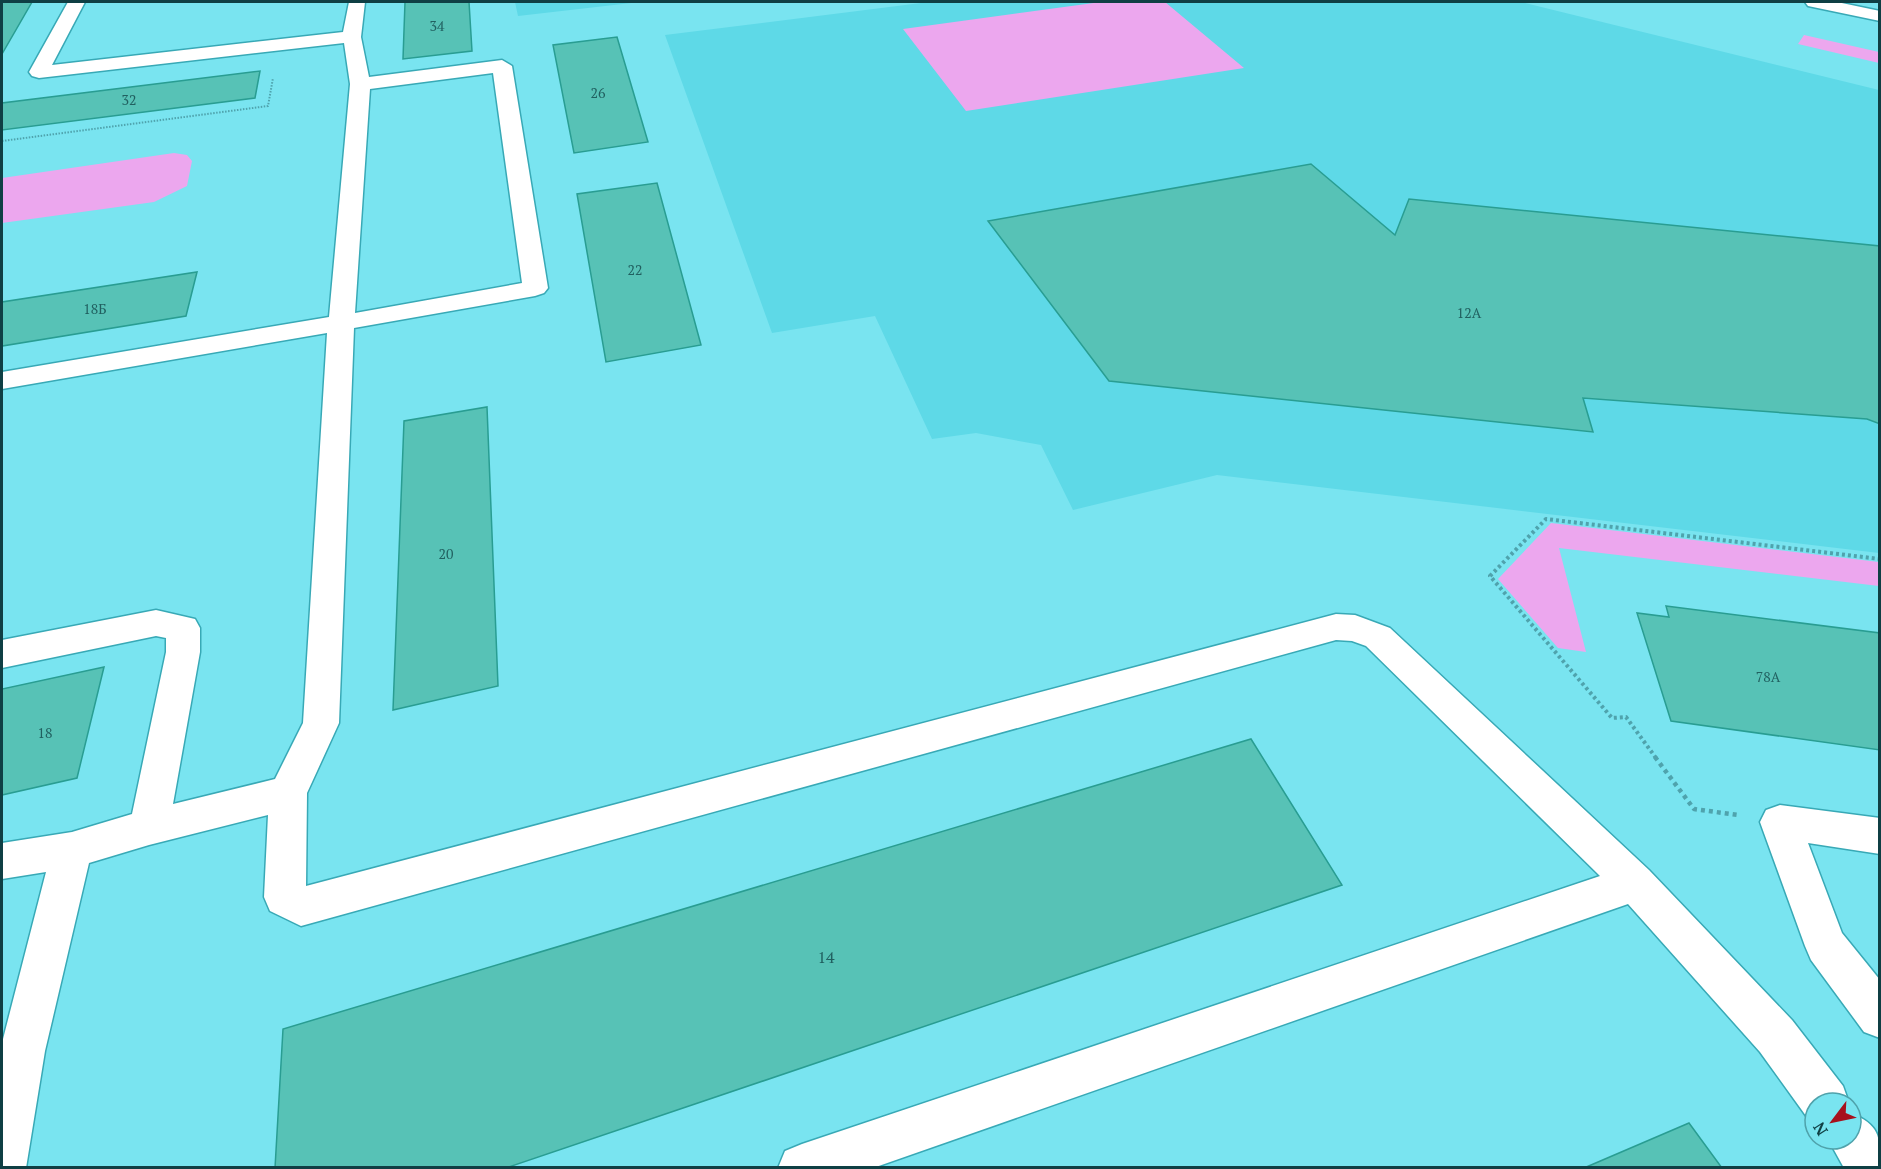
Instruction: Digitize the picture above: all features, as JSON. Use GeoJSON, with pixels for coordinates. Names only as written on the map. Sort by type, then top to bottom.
{"type":"FeatureCollection","features":[{"type":"Feature","properties":{"kind":"lane"},"geometry":{"type":"LineString","coordinates":[[76,2],[39,72],[352,37]]}},
{"type":"Feature","properties":{"kind":"lane"},"geometry":{"type":"LineString","coordinates":[[357,2],[352,37],[360,84],[341,323],[321,723],[288,793],[285,897],[301,906],[1336,627],[1355,628],[1378,637],[1635,883],[1776,1036],[1817,1091]]}},
{"type":"Feature","properties":{"kind":"lane"},"geometry":{"type":"LineString","coordinates":[[1814,2],[1880,16]]}},
{"type":"Feature","properties":{"kind":"lane"},"geometry":{"type":"LineString","coordinates":[[2,380],[535,288],[502,66],[360,84]]}},
{"type":"Feature","properties":{"kind":"lane"},"geometry":{"type":"LineString","coordinates":[[2,654],[156,623],[183,628],[183,652],[149,826]]}},
{"type":"Feature","properties":{"kind":"lane"},"geometry":{"type":"LineString","coordinates":[[2,861],[72,850],[149,826],[288,793]]}},
{"type":"Feature","properties":{"kind":"lane"},"geometry":{"type":"LineString","coordinates":[[1880,836],[1780,822],[1826,946],[1880,1016]]}},
{"type":"Feature","properties":{"kind":"lane"},"geometry":{"type":"LineString","coordinates":[[2,1167],[22,1051],[72,850]]}},
{"type":"Feature","properties":{"kind":"lane"},"geometry":{"type":"LineString","coordinates":[[802,1167],[1635,883]]}},
{"type":"Feature","properties":{"kind":"lane"},"geometry":{"type":"LineString","coordinates":[[1862,1151],[1874,1167]]}},
{"type":"Feature","properties":{"kind":"path"},"geometry":{"type":"LineString","coordinates":[[2,141],[268,106],[280,45]]}},
{"type":"Feature","properties":{"kind":"path"},"geometry":{"type":"LineString","coordinates":[[1695,809],[1626,717],[1612,718],[1490,576],[1546,519],[1880,559]]}},
{"type":"Feature","properties":{"kind":"shaded area"},"geometry":{"type":"Polygon","coordinates":[[[515,2],[640,2],[518,16],[515,2]]]}},
{"type":"Feature","properties":{"kind":"shaded area"},"geometry":{"type":"Polygon","coordinates":[[[929,2],[1521,2],[1879,90],[1879,553],[1217,475],[1073,510],[1041,445],[976,433],[932,439],[875,316],[772,333],[665,35],[929,2]]]}},
{"type":"Feature","properties":{"kind":"shaded area"},"geometry":{"type":"Polygon","coordinates":[[[1101,2],[1165,2],[1244,68],[966,111],[903,29],[1101,2]]]}},
{"type":"Feature","properties":{"kind":"shaded area"},"geometry":{"type":"Polygon","coordinates":[[[1804,35],[1879,52],[1879,63],[1798,44],[1804,35]]]}},
{"type":"Feature","properties":{"kind":"shaded area"},"geometry":{"type":"Polygon","coordinates":[[[174,153],[187,155],[192,161],[187,186],[154,202],[2,223],[2,178],[174,153]]]}},
{"type":"Feature","properties":{"kind":"shaded area"},"geometry":{"type":"Polygon","coordinates":[[[1551,523],[1879,562],[1879,586],[1559,548],[1586,652],[1558,648],[1498,579],[1551,523]]]}},
{"type":"Feature","properties":{"kind":"building"},"geometry":{"type":"Polygon","coordinates":[[[2,2],[32,2],[2,54],[2,2]]]}},
{"type":"Feature","properties":{"kind":"building"},"geometry":{"type":"Polygon","coordinates":[[[405,2],[469,2],[472,51],[403,59],[405,2]]]}},
{"type":"Feature","properties":{"kind":"building"},"geometry":{"type":"Polygon","coordinates":[[[617,37],[648,142],[574,153],[553,45],[617,37]]]}},
{"type":"Feature","properties":{"kind":"building"},"geometry":{"type":"Polygon","coordinates":[[[260,71],[255,98],[2,130],[2,103],[260,71]]]}},
{"type":"Feature","properties":{"kind":"building"},"geometry":{"type":"Polygon","coordinates":[[[1311,164],[1395,235],[1409,199],[1880,246],[1880,424],[1867,419],[1583,398],[1593,432],[1109,381],[988,221],[1311,164]]]}},
{"type":"Feature","properties":{"kind":"building"},"geometry":{"type":"Polygon","coordinates":[[[657,183],[701,345],[606,362],[577,194],[657,183]]]}},
{"type":"Feature","properties":{"kind":"building"},"geometry":{"type":"Polygon","coordinates":[[[197,272],[186,316],[2,346],[2,302],[197,272]]]}},
{"type":"Feature","properties":{"kind":"building"},"geometry":{"type":"Polygon","coordinates":[[[487,407],[498,686],[393,710],[404,421],[487,407]]]}},
{"type":"Feature","properties":{"kind":"building"},"geometry":{"type":"Polygon","coordinates":[[[1666,606],[1880,633],[1880,750],[1671,721],[1637,613],[1669,617],[1666,606]]]}},
{"type":"Feature","properties":{"kind":"building"},"geometry":{"type":"Polygon","coordinates":[[[104,667],[77,778],[2,795],[2,689],[104,667]]]}},
{"type":"Feature","properties":{"kind":"building"},"geometry":{"type":"Polygon","coordinates":[[[1251,739],[1342,885],[506,1168],[275,1168],[283,1029],[1251,739]]]}},
{"type":"Feature","properties":{"kind":"building"},"geometry":{"type":"Polygon","coordinates":[[[1689,1123],[1722,1168],[1584,1168],[1689,1123]]]}}]}
